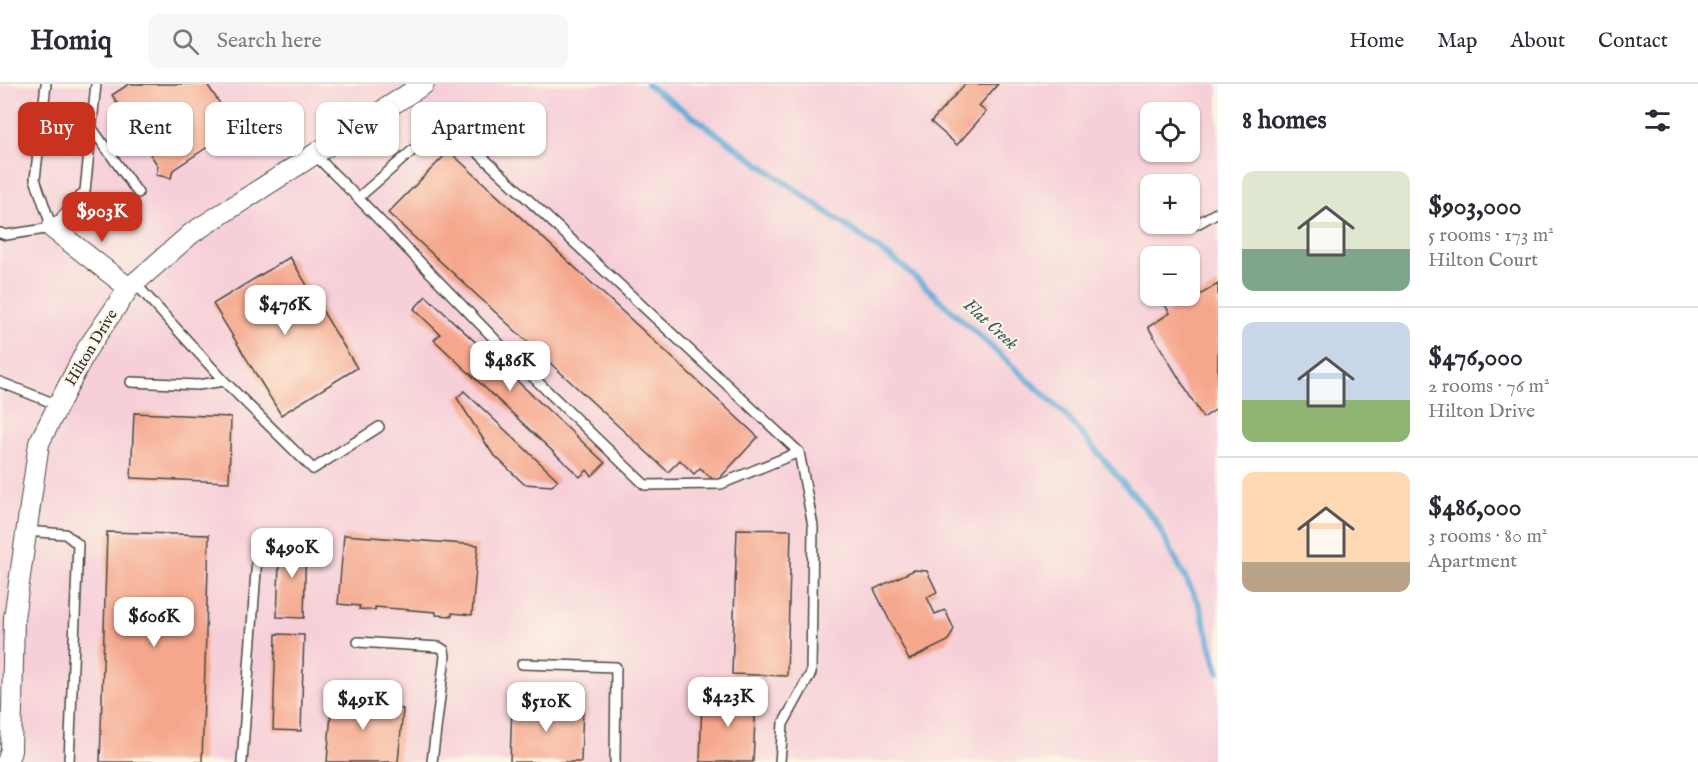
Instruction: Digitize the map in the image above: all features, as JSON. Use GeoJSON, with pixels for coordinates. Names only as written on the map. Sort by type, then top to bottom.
{"type":"FeatureCollection","features":[{"type":"Feature","properties":{"kind":"street","name":"Hilton Drive"},"geometry":{"type":"LineString","coordinates":[[8,762],[11,751],[10,618],[39,443],[87,349],[132,286],[192,233],[424,84]]}},
{"type":"Feature","properties":{"kind":"street"},"geometry":{"type":"LineString","coordinates":[[52,228],[132,286]]}},
{"type":"Feature","properties":{"kind":"lane"},"geometry":{"type":"LineString","coordinates":[[46,84],[35,179],[52,228]]}},
{"type":"Feature","properties":{"kind":"lane"},"geometry":{"type":"LineString","coordinates":[[94,102],[96,84]]}},
{"type":"Feature","properties":{"kind":"lane"},"geometry":{"type":"LineString","coordinates":[[358,198],[446,122],[800,452],[813,526],[811,673],[783,724],[780,762]]}},
{"type":"Feature","properties":{"kind":"lane"},"geometry":{"type":"LineString","coordinates":[[95,131],[138,193]]}},
{"type":"Feature","properties":{"kind":"lane"},"geometry":{"type":"LineString","coordinates":[[315,154],[512,357],[645,485],[721,484],[800,452]]}},
{"type":"Feature","properties":{"kind":"lane"},"geometry":{"type":"LineString","coordinates":[[0,233],[6,235],[52,228],[85,191],[89,156]]}},
{"type":"Feature","properties":{"kind":"lane"},"geometry":{"type":"LineString","coordinates":[[1200,222],[1218,212]]}},
{"type":"Feature","properties":{"kind":"lane"},"geometry":{"type":"LineString","coordinates":[[132,286],[313,469],[379,427]]}},
{"type":"Feature","properties":{"kind":"lane"},"geometry":{"type":"LineString","coordinates":[[132,382],[198,385],[224,381]]}},
{"type":"Feature","properties":{"kind":"lane"},"geometry":{"type":"LineString","coordinates":[[0,382],[58,405]]}},
{"type":"Feature","properties":{"kind":"lane"},"geometry":{"type":"LineString","coordinates":[[25,531],[65,534],[78,544],[69,762]]}},
{"type":"Feature","properties":{"kind":"lane"},"geometry":{"type":"LineString","coordinates":[[242,762],[258,544]]}},
{"type":"Feature","properties":{"kind":"lane"},"geometry":{"type":"LineString","coordinates":[[358,642],[439,647],[444,650],[446,656],[432,762]]}},
{"type":"Feature","properties":{"kind":"lane"},"geometry":{"type":"LineString","coordinates":[[522,664],[616,667],[615,762]]}},
{"type":"Feature","properties":{"kind":"shaded area"},"geometry":{"type":"Polygon","coordinates":[[[0,84],[1218,84],[1218,762],[0,762],[0,84]]]}},
{"type":"Feature","properties":{"kind":"building"},"geometry":{"type":"Polygon","coordinates":[[[129,84],[207,84],[219,102],[205,102],[205,149],[173,170],[171,178],[156,175],[158,166],[152,156],[193,156],[193,102],[117,102],[112,95],[129,84]]]}},
{"type":"Feature","properties":{"kind":"building"},"geometry":{"type":"Polygon","coordinates":[[[965,84],[998,84],[979,106],[986,112],[957,145],[931,122],[965,84]]]}},
{"type":"Feature","properties":{"kind":"building"},"geometry":{"type":"Polygon","coordinates":[[[444,156],[454,156],[758,437],[716,482],[700,468],[694,474],[680,460],[668,472],[388,213],[444,156]]]}},
{"type":"Feature","properties":{"kind":"building"},"geometry":{"type":"Polygon","coordinates":[[[290,257],[357,368],[281,415],[213,304],[290,257]]]}},
{"type":"Feature","properties":{"kind":"building"},"geometry":{"type":"Polygon","coordinates":[[[1218,284],[1218,408],[1203,418],[1148,327],[1170,313],[1165,306],[1200,306],[1200,295],[1218,284]]]}},
{"type":"Feature","properties":{"kind":"building"},"geometry":{"type":"Polygon","coordinates":[[[426,296],[605,463],[592,476],[587,470],[580,477],[434,340],[440,334],[414,309],[426,296]]]}},
{"type":"Feature","properties":{"kind":"building"},"geometry":{"type":"Polygon","coordinates":[[[464,391],[558,480],[552,486],[524,484],[492,453],[457,398],[464,391]]]}},
{"type":"Feature","properties":{"kind":"building"},"geometry":{"type":"Polygon","coordinates":[[[134,413],[231,417],[229,482],[131,478],[134,413]]]}},
{"type":"Feature","properties":{"kind":"building"},"geometry":{"type":"Polygon","coordinates":[[[737,529],[791,530],[787,676],[732,674],[737,529]]]}},
{"type":"Feature","properties":{"kind":"building"},"geometry":{"type":"Polygon","coordinates":[[[107,532],[209,535],[202,762],[100,762],[107,532]]]}},
{"type":"Feature","properties":{"kind":"building"},"geometry":{"type":"Polygon","coordinates":[[[344,535],[478,545],[472,615],[452,613],[452,616],[436,615],[436,612],[375,607],[375,610],[359,609],[360,606],[338,604],[344,535]]]}},
{"type":"Feature","properties":{"kind":"building"},"geometry":{"type":"Polygon","coordinates":[[[280,539],[306,540],[304,618],[277,617],[280,539]]]}},
{"type":"Feature","properties":{"kind":"building"},"geometry":{"type":"Polygon","coordinates":[[[914,570],[927,571],[937,592],[927,597],[935,614],[945,610],[954,629],[948,641],[909,660],[874,589],[914,570]]]}},
{"type":"Feature","properties":{"kind":"building"},"geometry":{"type":"Polygon","coordinates":[[[276,634],[304,635],[301,731],[273,730],[276,634]]]}},
{"type":"Feature","properties":{"kind":"building"},"geometry":{"type":"Polygon","coordinates":[[[333,688],[355,689],[354,705],[403,709],[398,762],[327,762],[333,688]]]}},
{"type":"Feature","properties":{"kind":"building"},"geometry":{"type":"Polygon","coordinates":[[[728,688],[749,689],[749,699],[756,699],[753,762],[700,762],[702,697],[728,698],[728,688]]]}},
{"type":"Feature","properties":{"kind":"building"},"geometry":{"type":"Polygon","coordinates":[[[512,704],[583,706],[581,762],[510,762],[512,704]]]}},
{"type":"Feature","properties":{"kind":"waterway","name":"Flat Creek"},"geometry":{"type":"LineString","coordinates":[[647,84],[904,267],[1063,412],[1155,520],[1199,604],[1218,672]]}}]}
